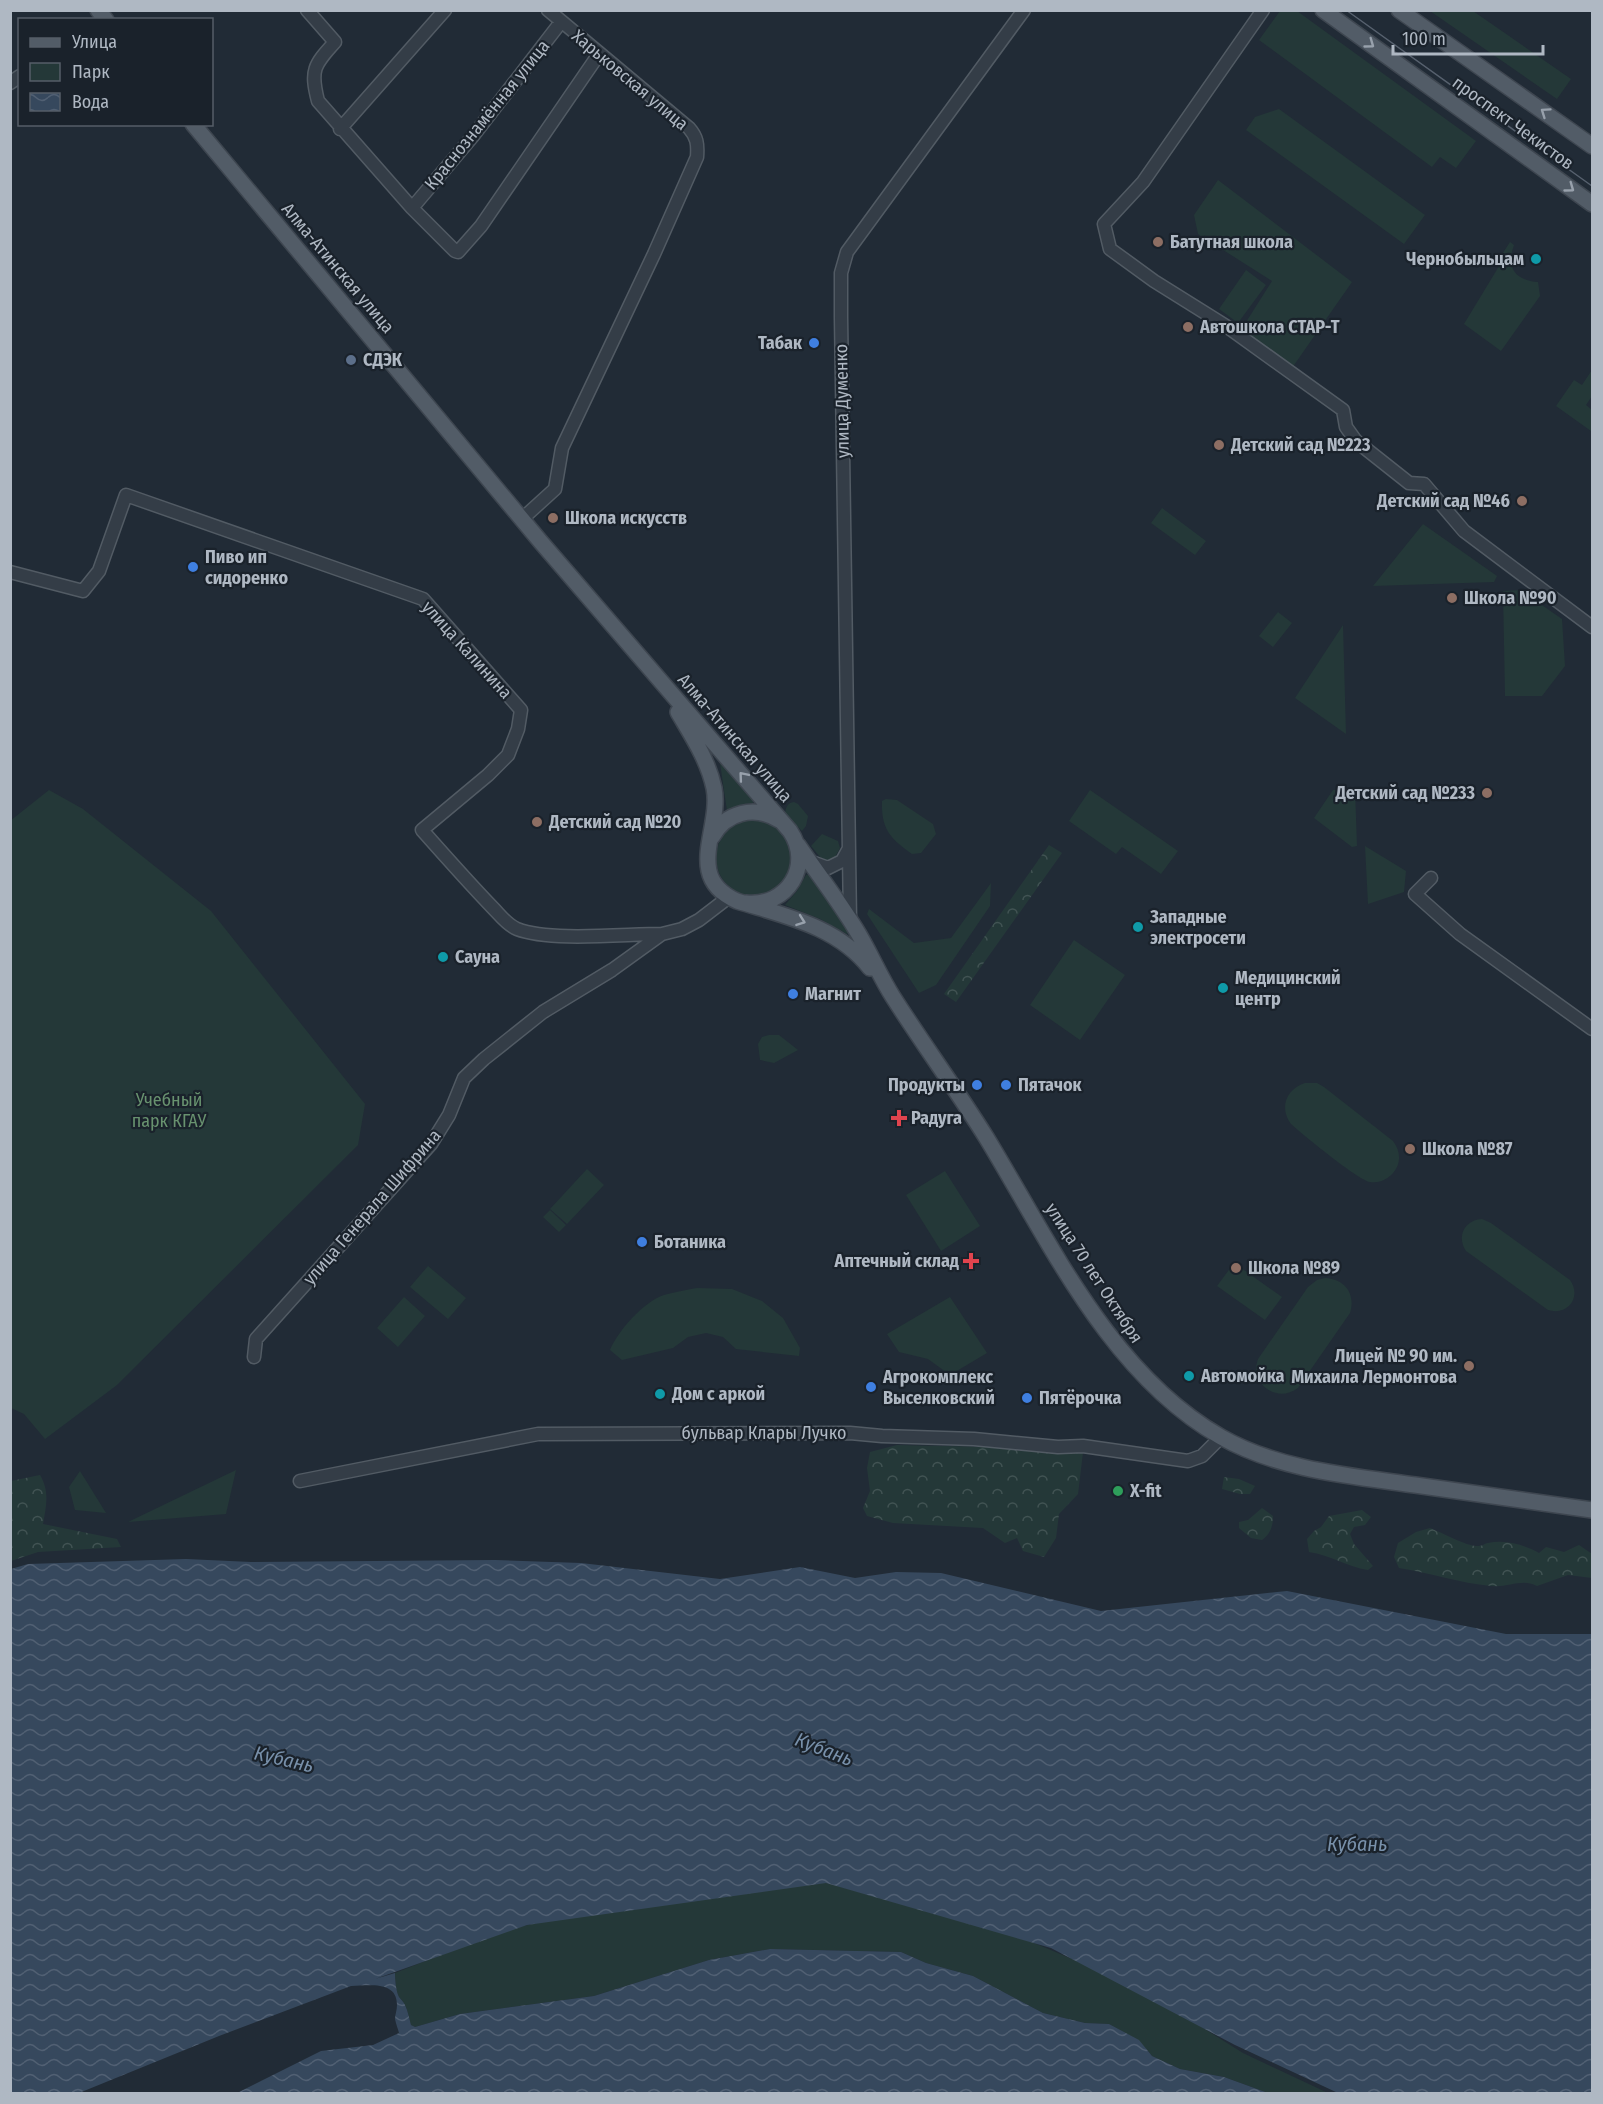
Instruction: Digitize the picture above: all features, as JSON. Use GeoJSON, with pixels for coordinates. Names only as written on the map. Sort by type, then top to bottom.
{"type":"FeatureCollection","features":[{"type":"Feature","properties":{"kind":"main road","name":"проспект Чекистов"},"geometry":{"type":"LineString","coordinates":[[1323,10],[1593,204]]}},
{"type":"Feature","properties":{"kind":"main road","name":"проспект Чекистов"},"geometry":{"type":"LineString","coordinates":[[1399,10],[1593,146]]}},
{"type":"Feature","properties":{"kind":"main road","name":"Алма-Атинская улица"},"geometry":{"type":"LineString","coordinates":[[196,126],[522,519],[790,831],[798,845]]}},
{"type":"Feature","properties":{"kind":"main road","name":"Алма-Атинская улица"},"geometry":{"type":"LineString","coordinates":[[661,681],[700,748],[711,775],[715,791],[716,812],[707,864],[718,888],[729,897]]}},
{"type":"Feature","properties":{"kind":"main road","name":"Алма-Атинская улица"},"geometry":{"type":"LineString","coordinates":[[708,848],[719,826],[737,814],[760,812],[780,821]]}},
{"type":"Feature","properties":{"kind":"main road","name":"улица 70 лет Октября"},"geometry":{"type":"LineString","coordinates":[[798,845],[852,924],[892,996],[962,1098],[1080,1292],[1122,1353],[1152,1385],[1221,1437],[1264,1456],[1300,1466],[1356,1476],[1593,1510]]}},
{"type":"Feature","properties":{"kind":"main road"},"geometry":{"type":"LineString","coordinates":[[746,903],[768,901],[787,889],[797,869],[798,845]]}},
{"type":"Feature","properties":{"kind":"main road"},"geometry":{"type":"LineString","coordinates":[[729,897],[816,927],[844,942],[861,957],[892,996]]}},
{"type":"Feature","properties":{"kind":"main road"},"geometry":{"type":"LineString","coordinates":[[844,942],[850,942],[854,938],[852,924]]}},
{"type":"Feature","properties":{"kind":"street","name":"Краснознамённая улица"},"geometry":{"type":"LineString","coordinates":[[307,10],[335,42],[320,58],[312,79],[318,101],[340,129],[412,208],[458,252],[481,226],[599,54]]}},
{"type":"Feature","properties":{"kind":"street"},"geometry":{"type":"LineString","coordinates":[[340,129],[445,10]]}},
{"type":"Feature","properties":{"kind":"street","name":"Харьковская улица"},"geometry":{"type":"LineString","coordinates":[[522,519],[555,489],[562,448],[654,254],[697,157],[698,145],[696,135],[689,128],[548,10]]}},
{"type":"Feature","properties":{"kind":"street","name":"улица Думенко"},"geometry":{"type":"LineString","coordinates":[[852,924],[848,850],[842,267],[847,252],[1024,10]]}},
{"type":"Feature","properties":{"kind":"street"},"geometry":{"type":"LineString","coordinates":[[1263,10],[1143,182],[1104,224],[1110,249],[1154,281],[1226,326],[1342,410],[1346,427],[1356,441],[1409,483],[1424,484],[1464,531],[1593,627]]}},
{"type":"Feature","properties":{"kind":"street","name":"Краснознамённая улица"},"geometry":{"type":"LineString","coordinates":[[412,208],[473,136],[561,22]]}},
{"type":"Feature","properties":{"kind":"street","name":"улица Калинина"},"geometry":{"type":"LineString","coordinates":[[10,572],[83,591],[99,571],[126,495],[423,599],[521,710],[518,729],[508,754],[488,775],[422,830],[482,896],[516,929],[541,934],[565,935],[662,933]]}},
{"type":"Feature","properties":{"kind":"street"},"geometry":{"type":"LineString","coordinates":[[809,861],[828,868],[842,861],[848,850]]}},
{"type":"Feature","properties":{"kind":"street"},"geometry":{"type":"LineString","coordinates":[[1431,878],[1415,894],[1460,934],[1593,1029]]}},
{"type":"Feature","properties":{"kind":"street","name":"улица Генерала Шифрина"},"geometry":{"type":"LineString","coordinates":[[254,1357],[256,1339],[431,1144],[449,1115],[464,1078],[543,1012],[612,970],[662,933],[682,928],[699,920],[729,897]]}},
{"type":"Feature","properties":{"kind":"street","name":"бульвар Клары Лучко"},"geometry":{"type":"LineString","coordinates":[[300,1480],[538,1434],[850,1433],[974,1439],[1058,1447],[1083,1446],[1188,1461],[1202,1456],[1221,1437]]}},
{"type":"Feature","properties":{"kind":"green space"},"geometry":{"type":"Polygon","coordinates":[[[1280,11],[1297,11],[1476,141],[1456,168],[1440,157],[1432,167],[1259,40],[1280,11]]]}},
{"type":"Feature","properties":{"kind":"green space"},"geometry":{"type":"Polygon","coordinates":[[[1430,11],[1473,11],[1571,79],[1557,99],[1430,11]]]}},
{"type":"Feature","properties":{"kind":"green space"},"geometry":{"type":"Polygon","coordinates":[[[1279,109],[1425,215],[1404,244],[1246,130],[1255,117],[1279,109]]]}},
{"type":"Feature","properties":{"kind":"green space"},"geometry":{"type":"Polygon","coordinates":[[[1218,180],[1352,282],[1292,368],[1241,330],[1272,281],[1198,234],[1194,215],[1218,180]]]}},
{"type":"Feature","properties":{"kind":"green space"},"geometry":{"type":"Polygon","coordinates":[[[1510,242],[1514,245],[1511,260],[1514,271],[1523,278],[1538,282],[1540,296],[1501,351],[1464,324],[1504,258],[1501,256],[1510,242]]]}},
{"type":"Feature","properties":{"kind":"green space"},"geometry":{"type":"Polygon","coordinates":[[[1246,270],[1266,285],[1238,323],[1219,309],[1246,270]]]}},
{"type":"Feature","properties":{"kind":"green space"},"geometry":{"type":"Polygon","coordinates":[[[1592,370],[1592,396],[1586,405],[1592,410],[1591,431],[1556,406],[1574,380],[1582,385],[1592,370]]]}},
{"type":"Feature","properties":{"kind":"green space"},"geometry":{"type":"Polygon","coordinates":[[[1162,508],[1206,541],[1195,555],[1151,523],[1162,508]]]}},
{"type":"Feature","properties":{"kind":"green space"},"geometry":{"type":"Polygon","coordinates":[[[1423,524],[1497,576],[1494,582],[1373,586],[1423,524]]]}},
{"type":"Feature","properties":{"kind":"green space"},"geometry":{"type":"Polygon","coordinates":[[[1520,590],[1562,619],[1565,666],[1542,696],[1505,696],[1503,591],[1520,590]]]}},
{"type":"Feature","properties":{"kind":"green space"},"geometry":{"type":"Polygon","coordinates":[[[1278,612],[1292,623],[1273,647],[1259,636],[1278,612]]]}},
{"type":"Feature","properties":{"kind":"green space"},"geometry":{"type":"Polygon","coordinates":[[[1343,625],[1346,734],[1295,698],[1343,625]]]}},
{"type":"Feature","properties":{"kind":"green space"},"geometry":{"type":"Polygon","coordinates":[[[722,760],[753,799],[753,803],[743,804],[727,811],[720,763],[722,760]]]}},
{"type":"Feature","properties":{"kind":"green space"},"geometry":{"type":"Polygon","coordinates":[[[1355,789],[1357,846],[1352,847],[1314,818],[1333,790],[1355,789]]]}},
{"type":"Feature","properties":{"kind":"green space","name":"Учебный парк КГАУ"},"geometry":{"type":"Polygon","coordinates":[[[49,790],[83,809],[211,911],[365,1104],[358,1145],[117,1385],[45,1439],[24,1414],[11,1408],[10,821],[49,790]]]}},
{"type":"Feature","properties":{"kind":"green space"},"geometry":{"type":"Polygon","coordinates":[[[1090,790],[1178,851],[1161,874],[1122,847],[1116,854],[1069,821],[1090,790]]]}},
{"type":"Feature","properties":{"kind":"green space"},"geometry":{"type":"Polygon","coordinates":[[[897,800],[933,824],[936,834],[921,853],[912,854],[889,833],[882,811],[882,801],[897,800]]]}},
{"type":"Feature","properties":{"kind":"green space"},"geometry":{"type":"Polygon","coordinates":[[[794,802],[808,816],[806,826],[802,831],[785,814],[787,806],[794,802]]]}},
{"type":"Feature","properties":{"kind":"green space"},"geometry":{"type":"Polygon","coordinates":[[[754,820],[769,823],[781,831],[789,843],[792,858],[789,873],[781,885],[769,893],[754,896],[739,893],[727,885],[719,873],[716,858],[719,843],[727,831],[739,823],[754,820]]]}},
{"type":"Feature","properties":{"kind":"green space"},"geometry":{"type":"Polygon","coordinates":[[[822,834],[838,841],[840,848],[834,859],[824,862],[811,846],[822,834]]]}},
{"type":"Feature","properties":{"kind":"green space"},"geometry":{"type":"Polygon","coordinates":[[[1049,845],[1062,853],[956,1002],[944,994],[1049,845]]]}},
{"type":"Feature","properties":{"kind":"green space"},"geometry":{"type":"Polygon","coordinates":[[[1365,846],[1406,871],[1404,892],[1368,904],[1365,846]]]}},
{"type":"Feature","properties":{"kind":"green space"},"geometry":{"type":"Polygon","coordinates":[[[811,874],[849,932],[847,934],[820,919],[785,905],[797,891],[806,875],[811,874]]]}},
{"type":"Feature","properties":{"kind":"green space"},"geometry":{"type":"Polygon","coordinates":[[[991,883],[990,906],[936,985],[919,993],[867,914],[869,909],[914,943],[951,938],[991,883]]]}},
{"type":"Feature","properties":{"kind":"green space"},"geometry":{"type":"Polygon","coordinates":[[[1074,940],[1125,975],[1080,1040],[1030,1005],[1074,940]]]}},
{"type":"Feature","properties":{"kind":"green space"},"geometry":{"type":"Polygon","coordinates":[[[779,1035],[798,1050],[774,1063],[760,1060],[758,1044],[762,1037],[779,1035]]]}},
{"type":"Feature","properties":{"kind":"green space"},"geometry":{"type":"Polygon","coordinates":[[[1305,1083],[1317,1083],[1324,1087],[1393,1141],[1399,1157],[1397,1167],[1392,1174],[1378,1182],[1370,1182],[1354,1174],[1291,1124],[1285,1112],[1286,1100],[1293,1090],[1305,1083]]]}},
{"type":"Feature","properties":{"kind":"green space"},"geometry":{"type":"Polygon","coordinates":[[[587,1169],[604,1185],[567,1224],[550,1209],[587,1169]]]}},
{"type":"Feature","properties":{"kind":"green space"},"geometry":{"type":"Polygon","coordinates":[[[945,1171],[980,1226],[941,1251],[906,1195],[945,1171]]]}},
{"type":"Feature","properties":{"kind":"green space"},"geometry":{"type":"Polygon","coordinates":[[[550,1210],[566,1225],[559,1232],[543,1217],[550,1210]]]}},
{"type":"Feature","properties":{"kind":"green space"},"geometry":{"type":"Polygon","coordinates":[[[1482,1219],[1491,1223],[1570,1280],[1574,1299],[1567,1308],[1548,1310],[1466,1251],[1462,1240],[1464,1230],[1471,1222],[1482,1219]]]}},
{"type":"Feature","properties":{"kind":"green space"},"geometry":{"type":"Polygon","coordinates":[[[1234,1263],[1282,1297],[1265,1320],[1217,1286],[1234,1263]]]}},
{"type":"Feature","properties":{"kind":"green space"},"geometry":{"type":"Polygon","coordinates":[[[428,1266],[466,1298],[448,1319],[410,1287],[428,1266]]]}},
{"type":"Feature","properties":{"kind":"green space"},"geometry":{"type":"Polygon","coordinates":[[[1325,1278],[1338,1281],[1347,1289],[1351,1300],[1350,1313],[1298,1388],[1282,1394],[1267,1389],[1258,1376],[1256,1368],[1258,1359],[1308,1287],[1317,1280],[1325,1278]]]}},
{"type":"Feature","properties":{"kind":"green space"},"geometry":{"type":"Polygon","coordinates":[[[697,1288],[732,1289],[762,1301],[783,1318],[800,1348],[799,1356],[736,1349],[723,1337],[706,1333],[688,1337],[673,1348],[622,1360],[610,1350],[625,1326],[648,1304],[664,1295],[697,1288]]]}},
{"type":"Feature","properties":{"kind":"green space"},"geometry":{"type":"Polygon","coordinates":[[[404,1297],[425,1316],[398,1347],[377,1328],[404,1297]]]}},
{"type":"Feature","properties":{"kind":"green space"},"geometry":{"type":"Polygon","coordinates":[[[950,1297],[987,1353],[950,1375],[928,1359],[899,1352],[887,1334],[950,1297]]]}},
{"type":"Feature","properties":{"kind":"green space"},"geometry":{"type":"Polygon","coordinates":[[[897,1445],[1083,1452],[1078,1494],[1059,1514],[1056,1538],[1044,1557],[1023,1551],[1017,1538],[1005,1543],[983,1528],[893,1523],[867,1516],[863,1508],[870,1491],[867,1468],[870,1452],[897,1445]]]}},
{"type":"Feature","properties":{"kind":"green space"},"geometry":{"type":"Polygon","coordinates":[[[236,1470],[226,1514],[128,1522],[236,1470]]]}},
{"type":"Feature","properties":{"kind":"green space"},"geometry":{"type":"Polygon","coordinates":[[[80,1471],[106,1513],[75,1510],[69,1487],[80,1471]]]}},
{"type":"Feature","properties":{"kind":"green space"},"geometry":{"type":"Polygon","coordinates":[[[40,1475],[46,1493],[43,1524],[117,1539],[121,1547],[38,1552],[11,1561],[11,1481],[40,1475]]]}},
{"type":"Feature","properties":{"kind":"green space"},"geometry":{"type":"Polygon","coordinates":[[[1224,1477],[1239,1479],[1255,1486],[1250,1494],[1222,1489],[1224,1477]]]}},
{"type":"Feature","properties":{"kind":"green space"},"geometry":{"type":"Polygon","coordinates":[[[1262,1508],[1273,1516],[1270,1530],[1262,1540],[1251,1538],[1239,1528],[1239,1522],[1248,1520],[1262,1508]]]}},
{"type":"Feature","properties":{"kind":"green space"},"geometry":{"type":"Polygon","coordinates":[[[1362,1510],[1371,1517],[1365,1525],[1354,1527],[1350,1534],[1354,1544],[1373,1566],[1368,1570],[1309,1552],[1307,1539],[1321,1527],[1329,1516],[1362,1510]]]}},
{"type":"Feature","properties":{"kind":"green space"},"geometry":{"type":"Polygon","coordinates":[[[1430,1528],[1474,1546],[1508,1542],[1539,1553],[1546,1547],[1564,1552],[1579,1545],[1592,1554],[1592,1578],[1568,1575],[1537,1586],[1520,1583],[1491,1586],[1399,1568],[1394,1557],[1398,1543],[1416,1532],[1430,1528]]]}},
{"type":"Feature","properties":{"kind":"green space"},"geometry":{"type":"Polygon","coordinates":[[[796,1874],[1027,1940],[1136,1986],[1243,2053],[1328,2093],[1268,2093],[1224,2077],[1180,2069],[1152,2056],[1138,2040],[1109,2024],[1085,2023],[1043,2013],[973,1976],[926,1963],[901,1952],[770,1949],[709,1960],[594,1996],[460,2014],[415,2027],[411,2025],[406,2007],[397,1992],[395,1973],[496,1933],[597,1907],[796,1874]]]}},
{"type":"Feature","properties":{"kind":"water","name":"Кубань"},"geometry":{"type":"Polygon","coordinates":[[[186,1559],[251,1562],[495,1560],[581,1563],[720,1579],[800,1567],[855,1578],[896,1572],[941,1573],[1101,1611],[1287,1591],[1506,1634],[1592,1634],[1592,2093],[1338,2093],[1235,2045],[1051,1948],[826,1883],[527,1925],[375,1979],[395,1973],[398,1995],[406,2007],[411,2025],[415,2027],[460,2014],[594,1996],[709,1960],[770,1949],[901,1952],[926,1963],[973,1976],[1043,2013],[1085,2023],[1109,2024],[1139,2040],[1152,2056],[1180,2069],[1224,2077],[1268,2093],[237,2093],[321,2051],[373,2045],[399,2033],[395,2019],[396,1997],[387,1988],[373,1985],[351,1986],[79,2093],[11,2093],[11,1569],[28,1564],[186,1559]]]}},
{"type":"Feature","properties":{"kind":"tram line"},"geometry":{"type":"LineString","coordinates":[[1346,10],[1592,186]]}},
{"type":"Feature","properties":{"kind":"place","name":"Батутная школа"},"geometry":{"type":"Point","coordinates":[1158,242]}},
{"type":"Feature","properties":{"kind":"place","name":"Чернобыльцам"},"geometry":{"type":"Point","coordinates":[1536,259]}},
{"type":"Feature","properties":{"kind":"place","name":"Автошкола СТАР-Т"},"geometry":{"type":"Point","coordinates":[1188,327]}},
{"type":"Feature","properties":{"kind":"place","name":"Табак"},"geometry":{"type":"Point","coordinates":[814,343]}},
{"type":"Feature","properties":{"kind":"place","name":"СДЭК"},"geometry":{"type":"Point","coordinates":[351,360]}},
{"type":"Feature","properties":{"kind":"place","name":"Детский сад №223"},"geometry":{"type":"Point","coordinates":[1219,445]}},
{"type":"Feature","properties":{"kind":"place","name":"Детский сад №46"},"geometry":{"type":"Point","coordinates":[1522,501]}},
{"type":"Feature","properties":{"kind":"place","name":"Школа искусств"},"geometry":{"type":"Point","coordinates":[553,518]}},
{"type":"Feature","properties":{"kind":"place","name":"Пиво ип сидоренко"},"geometry":{"type":"Point","coordinates":[193,567]}},
{"type":"Feature","properties":{"kind":"place","name":"Школа №90"},"geometry":{"type":"Point","coordinates":[1452,598]}},
{"type":"Feature","properties":{"kind":"place","name":"Детский сад №233"},"geometry":{"type":"Point","coordinates":[1487,793]}},
{"type":"Feature","properties":{"kind":"place","name":"Детский сад №20"},"geometry":{"type":"Point","coordinates":[537,822]}},
{"type":"Feature","properties":{"kind":"place","name":"Западные электросети"},"geometry":{"type":"Point","coordinates":[1138,927]}},
{"type":"Feature","properties":{"kind":"place","name":"Сауна"},"geometry":{"type":"Point","coordinates":[443,957]}},
{"type":"Feature","properties":{"kind":"place","name":"Медицинский центр"},"geometry":{"type":"Point","coordinates":[1223,988]}},
{"type":"Feature","properties":{"kind":"place","name":"Магнит"},"geometry":{"type":"Point","coordinates":[793,994]}},
{"type":"Feature","properties":{"kind":"place","name":"Продукты"},"geometry":{"type":"Point","coordinates":[977,1085]}},
{"type":"Feature","properties":{"kind":"place","name":"Пятачок"},"geometry":{"type":"Point","coordinates":[1006,1085]}},
{"type":"Feature","properties":{"kind":"place","name":"Радуга"},"geometry":{"type":"Point","coordinates":[899,1118]}},
{"type":"Feature","properties":{"kind":"place","name":"Школа №87"},"geometry":{"type":"Point","coordinates":[1410,1149]}},
{"type":"Feature","properties":{"kind":"place","name":"Ботаника"},"geometry":{"type":"Point","coordinates":[642,1242]}},
{"type":"Feature","properties":{"kind":"place","name":"Аптечный склад"},"geometry":{"type":"Point","coordinates":[971,1261]}},
{"type":"Feature","properties":{"kind":"place","name":"Школа №89"},"geometry":{"type":"Point","coordinates":[1236,1268]}},
{"type":"Feature","properties":{"kind":"place","name":"Лицей № 90 им. Михаила Лермонтова"},"geometry":{"type":"Point","coordinates":[1469,1366]}},
{"type":"Feature","properties":{"kind":"place","name":"Автомойка"},"geometry":{"type":"Point","coordinates":[1189,1376]}},
{"type":"Feature","properties":{"kind":"place","name":"Агрокомплекс Выселковский"},"geometry":{"type":"Point","coordinates":[871,1387]}},
{"type":"Feature","properties":{"kind":"place","name":"Дом с аркой"},"geometry":{"type":"Point","coordinates":[660,1394]}},
{"type":"Feature","properties":{"kind":"place","name":"Пятёрочка"},"geometry":{"type":"Point","coordinates":[1027,1398]}},
{"type":"Feature","properties":{"kind":"place","name":"X-fit"},"geometry":{"type":"Point","coordinates":[1118,1491]}}]}
